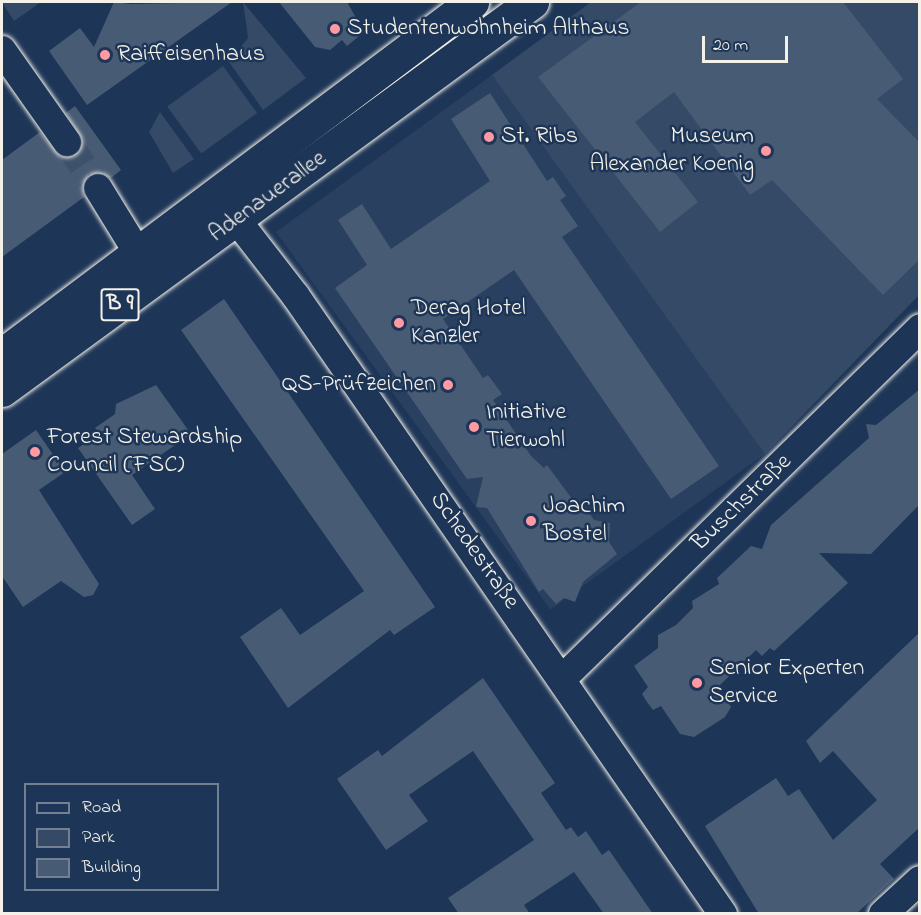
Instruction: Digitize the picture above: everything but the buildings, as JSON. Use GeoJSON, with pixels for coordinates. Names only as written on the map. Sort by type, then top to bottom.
{"type":"FeatureCollection","features":[{"type":"Feature","properties":{"kind":"main road","name":"Adenauerallee"},"geometry":{"type":"LineString","coordinates":[[2,355],[140,255],[217,194],[472,2]]}},
{"type":"Feature","properties":{"kind":"main road","name":"Adenauerallee"},"geometry":{"type":"LineString","coordinates":[[2,390],[532,2]]}},
{"type":"Feature","properties":{"kind":"street"},"geometry":{"type":"LineString","coordinates":[[2,50],[67,142]]}},
{"type":"Feature","properties":{"kind":"street"},"geometry":{"type":"LineString","coordinates":[[98,188],[140,255]]}},
{"type":"Feature","properties":{"kind":"street","name":"Schedestraße"},"geometry":{"type":"LineString","coordinates":[[217,194],[563,678],[723,914]]}},
{"type":"Feature","properties":{"kind":"street","name":"Buschstraße"},"geometry":{"type":"LineString","coordinates":[[563,678],[920,328]]}},
{"type":"Feature","properties":{"kind":"street"},"geometry":{"type":"LineString","coordinates":[[883,914],[920,880]]}},
{"type":"Feature","properties":{"kind":"shaded area"},"geometry":{"type":"Polygon","coordinates":[[[492,75],[766,453],[550,610],[276,232],[492,75]]]}},
{"type":"Feature","properties":{"kind":"green space"},"geometry":{"type":"Polygon","coordinates":[[[2,2],[41,2],[14,21],[2,2]]]}},
{"type":"Feature","properties":{"kind":"green space"},"geometry":{"type":"Polygon","coordinates":[[[243,2],[306,78],[263,110],[229,62],[248,38],[243,2]]]}},
{"type":"Feature","properties":{"kind":"green space"},"geometry":{"type":"Polygon","coordinates":[[[591,2],[919,2],[919,295],[765,454],[492,75],[591,2]]]}},
{"type":"Feature","properties":{"kind":"green space"},"geometry":{"type":"Polygon","coordinates":[[[223,66],[257,113],[201,153],[167,107],[223,66]]]}},
{"type":"Feature","properties":{"kind":"green space"},"geometry":{"type":"Polygon","coordinates":[[[160,112],[194,159],[173,173],[149,132],[160,112]]]}},
{"type":"Feature","properties":{"kind":"tunnel"},"geometry":{"type":"LineString","coordinates":[[67,142],[98,188]]}},
{"type":"Feature","properties":{"kind":"place","name":"Studentenwohnheim Althaus"},"geometry":{"type":"Point","coordinates":[335,29]}},
{"type":"Feature","properties":{"kind":"place","name":"Raiffeisenhaus"},"geometry":{"type":"Point","coordinates":[105,55]}},
{"type":"Feature","properties":{"kind":"place","name":"St. Ribs"},"geometry":{"type":"Point","coordinates":[489,137]}},
{"type":"Feature","properties":{"kind":"place","name":"Museum Alexander Koenig"},"geometry":{"type":"Point","coordinates":[766,151]}},
{"type":"Feature","properties":{"kind":"place","name":"Derag Hotel Kanzler"},"geometry":{"type":"Point","coordinates":[399,323]}},
{"type":"Feature","properties":{"kind":"place","name":"QS-Prüfzeichen"},"geometry":{"type":"Point","coordinates":[448,385]}},
{"type":"Feature","properties":{"kind":"place","name":"Initiative Tierwohl"},"geometry":{"type":"Point","coordinates":[474,427]}},
{"type":"Feature","properties":{"kind":"place","name":"Forest Stewardship Council (FSC)"},"geometry":{"type":"Point","coordinates":[35,452]}},
{"type":"Feature","properties":{"kind":"place","name":"Joachim Bostel"},"geometry":{"type":"Point","coordinates":[531,521]}},
{"type":"Feature","properties":{"kind":"place","name":"Senior Experten Service"},"geometry":{"type":"Point","coordinates":[697,683]}}]}
